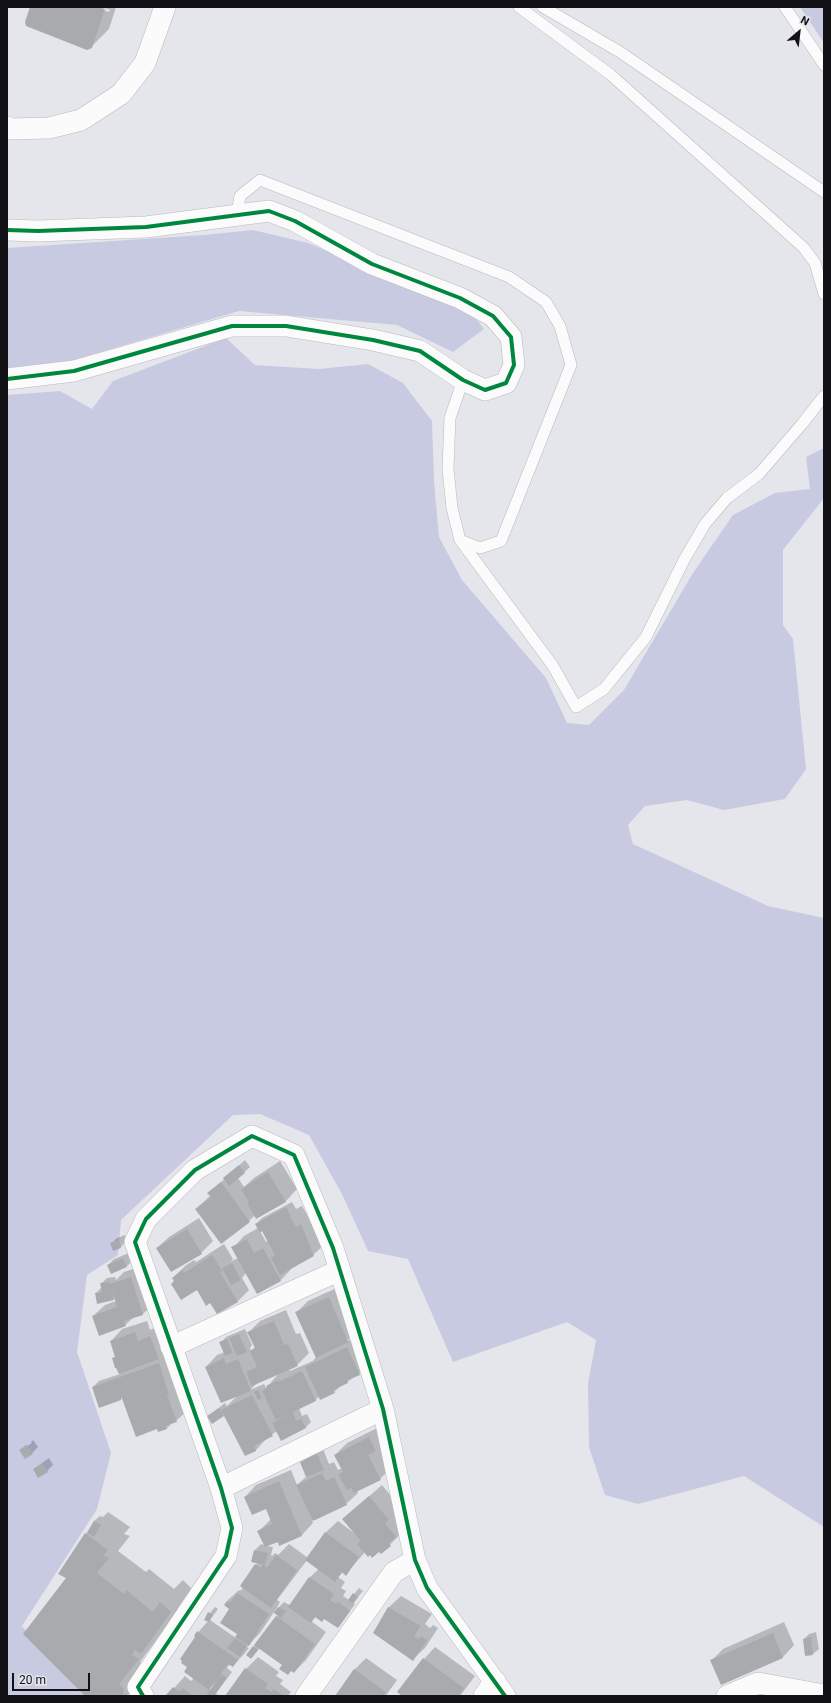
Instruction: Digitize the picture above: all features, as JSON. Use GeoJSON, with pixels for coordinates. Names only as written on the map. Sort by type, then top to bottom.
{"type":"FeatureCollection","features":[{"type":"Feature","properties":{"kind":"street"},"geometry":{"type":"LineString","coordinates":[[7,127],[11,129],[49,128],[81,120],[120,94],[145,63],[166,7]]}},
{"type":"Feature","properties":{"kind":"street"},"geometry":{"type":"LineString","coordinates":[[7,230],[38,231],[146,227],[269,211],[295,221],[372,264],[460,298],[493,316],[511,337],[514,365],[506,383],[485,390],[463,380],[420,352],[374,340],[286,326],[232,326],[74,371],[7,379]]}},
{"type":"Feature","properties":{"kind":"street"},"geometry":{"type":"LineString","coordinates":[[143,1696],[138,1687],[226,1556],[232,1528],[221,1488],[135,1242],[146,1219],[195,1170],[252,1136],[294,1155],[333,1248],[383,1409],[415,1560],[427,1588],[495,1691]]}},
{"type":"Feature","properties":{"kind":"street"},"geometry":{"type":"LineString","coordinates":[[171,1347],[340,1270]]}},
{"type":"Feature","properties":{"kind":"street"},"geometry":{"type":"LineString","coordinates":[[221,1488],[383,1409]]}},
{"type":"Feature","properties":{"kind":"street"},"geometry":{"type":"LineString","coordinates":[[306,1696],[394,1572],[415,1560]]}},
{"type":"Feature","properties":{"kind":"street"},"geometry":{"type":"LineString","coordinates":[[727,1696],[758,1683],[823,1693]]}},
{"type":"Feature","properties":{"kind":"lane"},"geometry":{"type":"LineString","coordinates":[[519,7],[611,75],[804,248],[815,263],[824,294]]}},
{"type":"Feature","properties":{"kind":"lane"},"geometry":{"type":"LineString","coordinates":[[544,7],[620,52],[824,192]]}},
{"type":"Feature","properties":{"kind":"lane"},"geometry":{"type":"LineString","coordinates":[[785,7],[824,66]]}},
{"type":"Feature","properties":{"kind":"lane"},"geometry":{"type":"LineString","coordinates":[[237,214],[240,196],[260,180],[509,277],[546,302],[560,326],[571,365],[501,542],[480,548],[460,540]]}},
{"type":"Feature","properties":{"kind":"lane"},"geometry":{"type":"LineString","coordinates":[[463,380],[450,418],[448,469],[452,508],[460,540],[552,666],[576,707],[604,689],[646,637],[684,560],[705,524],[727,498],[759,474],[824,396]]}},
{"type":"Feature","properties":{"kind":"shaded area"},"geometry":{"type":"Polygon","coordinates":[[[800,7],[824,7],[824,43],[800,7]]]}},
{"type":"Feature","properties":{"kind":"shaded area"},"geometry":{"type":"Polygon","coordinates":[[[253,230],[308,243],[469,310],[484,329],[453,352],[397,325],[239,311],[70,361],[7,368],[7,248],[204,235],[253,230]]]}},
{"type":"Feature","properties":{"kind":"shaded area"},"geometry":{"type":"Polygon","coordinates":[[[226,338],[255,365],[319,369],[368,364],[403,383],[432,421],[434,482],[439,537],[462,580],[546,678],[567,723],[589,725],[624,690],[693,573],[733,515],[775,493],[810,489],[806,457],[824,448],[824,498],[783,550],[783,625],[793,639],[806,769],[785,799],[724,810],[687,800],[645,806],[628,825],[633,844],[768,906],[824,918],[824,1527],[744,1476],[638,1504],[605,1495],[589,1447],[588,1384],[596,1340],[567,1322],[453,1362],[408,1259],[368,1251],[342,1194],[309,1135],[260,1114],[233,1115],[121,1220],[118,1255],[87,1275],[77,1352],[111,1453],[97,1509],[22,1626],[88,1696],[7,1696],[7,395],[60,391],[92,409],[113,381],[226,338]]]}},
{"type":"Feature","properties":{"kind":"building"},"geometry":{"type":"Polygon","coordinates":[[[30,7],[99,7],[105,9],[92,48],[87,50],[26,26],[25,22],[30,7]]]}},
{"type":"Feature","properties":{"kind":"building"},"geometry":{"type":"Polygon","coordinates":[[[239,1165],[245,1173],[229,1186],[223,1178],[239,1165]]]}},
{"type":"Feature","properties":{"kind":"building"},"geometry":{"type":"Polygon","coordinates":[[[268,1172],[286,1202],[256,1219],[247,1203],[249,1202],[241,1189],[268,1172]]]}},
{"type":"Feature","properties":{"kind":"building"},"geometry":{"type":"Polygon","coordinates":[[[221,1182],[250,1222],[221,1244],[195,1209],[211,1197],[207,1193],[221,1182]]]}},
{"type":"Feature","properties":{"kind":"building"},"geometry":{"type":"Polygon","coordinates":[[[286,1207],[291,1216],[282,1221],[290,1217],[296,1227],[301,1224],[314,1256],[280,1275],[271,1258],[275,1255],[262,1231],[260,1233],[255,1224],[286,1207]]]}},
{"type":"Feature","properties":{"kind":"building"},"geometry":{"type":"Polygon","coordinates":[[[187,1229],[202,1254],[171,1272],[156,1248],[187,1229]]]}},
{"type":"Feature","properties":{"kind":"building"},"geometry":{"type":"Polygon","coordinates":[[[247,1239],[254,1253],[263,1248],[281,1281],[257,1294],[231,1247],[247,1239]]]}},
{"type":"Feature","properties":{"kind":"building"},"geometry":{"type":"Polygon","coordinates":[[[119,1240],[121,1248],[113,1251],[110,1243],[119,1240]]]}},
{"type":"Feature","properties":{"kind":"building"},"geometry":{"type":"Polygon","coordinates":[[[212,1255],[222,1271],[220,1272],[238,1302],[217,1314],[210,1303],[206,1306],[197,1290],[181,1300],[171,1284],[174,1281],[172,1278],[182,1270],[184,1273],[212,1255]]]}},
{"type":"Feature","properties":{"kind":"building"},"geometry":{"type":"Polygon","coordinates":[[[123,1258],[127,1267],[111,1274],[107,1265],[123,1258]]]}},
{"type":"Feature","properties":{"kind":"building"},"geometry":{"type":"Polygon","coordinates":[[[232,1263],[241,1280],[231,1285],[222,1268],[232,1263]]]}},
{"type":"Feature","properties":{"kind":"building"},"geometry":{"type":"Polygon","coordinates":[[[131,1277],[143,1315],[124,1321],[126,1326],[99,1336],[92,1316],[117,1307],[112,1290],[114,1300],[97,1304],[95,1293],[102,1292],[100,1283],[110,1282],[110,1284],[131,1277]]]}},
{"type":"Feature","properties":{"kind":"building"},"geometry":{"type":"Polygon","coordinates":[[[329,1297],[348,1342],[316,1358],[295,1312],[329,1297]]]}},
{"type":"Feature","properties":{"kind":"building"},"geometry":{"type":"Polygon","coordinates":[[[274,1321],[284,1345],[288,1344],[298,1366],[252,1386],[246,1372],[257,1367],[250,1351],[255,1348],[247,1332],[274,1321]]]}},
{"type":"Feature","properties":{"kind":"building"},"geometry":{"type":"Polygon","coordinates":[[[135,1332],[138,1341],[150,1336],[159,1359],[119,1374],[115,1368],[112,1358],[115,1357],[110,1341],[135,1332]]]}},
{"type":"Feature","properties":{"kind":"building"},"geometry":{"type":"Polygon","coordinates":[[[239,1334],[247,1352],[237,1356],[229,1338],[239,1334]]]}},
{"type":"Feature","properties":{"kind":"building"},"geometry":{"type":"Polygon","coordinates":[[[227,1339],[233,1353],[225,1356],[219,1342],[227,1339]]]}},
{"type":"Feature","properties":{"kind":"building"},"geometry":{"type":"Polygon","coordinates":[[[347,1347],[360,1375],[347,1380],[348,1383],[333,1390],[335,1393],[320,1400],[305,1367],[347,1347]]]}},
{"type":"Feature","properties":{"kind":"building"},"geometry":{"type":"Polygon","coordinates":[[[224,1358],[226,1364],[238,1359],[251,1391],[221,1403],[205,1367],[224,1358]]]}},
{"type":"Feature","properties":{"kind":"building"},"geometry":{"type":"Polygon","coordinates":[[[159,1363],[169,1395],[167,1395],[177,1422],[165,1426],[167,1429],[158,1432],[157,1429],[136,1437],[121,1396],[121,1400],[99,1408],[92,1387],[159,1363]]]}},
{"type":"Feature","properties":{"kind":"building"},"geometry":{"type":"Polygon","coordinates":[[[302,1371],[316,1401],[293,1412],[296,1421],[301,1419],[306,1428],[281,1441],[272,1423],[287,1416],[276,1420],[262,1391],[267,1388],[266,1386],[278,1380],[278,1382],[302,1371]]]}},
{"type":"Feature","properties":{"kind":"building"},"geometry":{"type":"Polygon","coordinates":[[[258,1390],[262,1399],[258,1400],[254,1392],[258,1390]]]}},
{"type":"Feature","properties":{"kind":"building"},"geometry":{"type":"Polygon","coordinates":[[[252,1395],[273,1436],[254,1446],[256,1451],[245,1456],[221,1410],[252,1395]]]}},
{"type":"Feature","properties":{"kind":"building"},"geometry":{"type":"Polygon","coordinates":[[[219,1408],[224,1416],[212,1424],[207,1416],[219,1408]]]}},
{"type":"Feature","properties":{"kind":"building"},"geometry":{"type":"Polygon","coordinates":[[[369,1437],[376,1451],[368,1455],[381,1480],[354,1493],[351,1488],[347,1490],[338,1474],[343,1472],[334,1455],[369,1437]]]}},
{"type":"Feature","properties":{"kind":"building"},"geometry":{"type":"Polygon","coordinates":[[[27,1445],[33,1454],[25,1459],[19,1450],[27,1445]]]}},
{"type":"Feature","properties":{"kind":"building"},"geometry":{"type":"Polygon","coordinates":[[[317,1454],[324,1470],[306,1477],[300,1462],[317,1454]]]}},
{"type":"Feature","properties":{"kind":"building"},"geometry":{"type":"Polygon","coordinates":[[[43,1463],[48,1472],[38,1478],[33,1469],[43,1463]]]}},
{"type":"Feature","properties":{"kind":"building"},"geometry":{"type":"Polygon","coordinates":[[[322,1473],[326,1481],[334,1477],[347,1505],[313,1521],[296,1485],[322,1473]]]}},
{"type":"Feature","properties":{"kind":"building"},"geometry":{"type":"Polygon","coordinates":[[[279,1481],[302,1536],[279,1546],[278,1542],[265,1547],[257,1531],[272,1524],[266,1509],[252,1515],[244,1497],[279,1481]]]}},
{"type":"Feature","properties":{"kind":"building"},"geometry":{"type":"Polygon","coordinates":[[[369,1496],[389,1520],[385,1523],[396,1537],[389,1543],[391,1546],[381,1554],[379,1552],[372,1558],[370,1555],[368,1557],[357,1544],[361,1541],[342,1519],[369,1496]]]}},
{"type":"Feature","properties":{"kind":"building"},"geometry":{"type":"Polygon","coordinates":[[[94,1521],[101,1525],[94,1537],[87,1533],[94,1521]]]}},
{"type":"Feature","properties":{"kind":"building"},"geometry":{"type":"Polygon","coordinates":[[[325,1532],[359,1557],[346,1576],[342,1572],[335,1582],[305,1560],[325,1532]]]}},
{"type":"Feature","properties":{"kind":"building"},"geometry":{"type":"Polygon","coordinates":[[[85,1533],[108,1550],[103,1556],[109,1558],[97,1573],[124,1594],[126,1590],[153,1612],[160,1602],[171,1612],[141,1654],[135,1650],[132,1655],[139,1659],[119,1684],[124,1689],[123,1696],[85,1696],[23,1634],[66,1578],[58,1574],[85,1533]]]}},
{"type":"Feature","properties":{"kind":"building"},"geometry":{"type":"Polygon","coordinates":[[[254,1550],[268,1553],[265,1565],[251,1562],[254,1550]]]}},
{"type":"Feature","properties":{"kind":"building"},"geometry":{"type":"Polygon","coordinates":[[[276,1555],[297,1570],[271,1608],[240,1586],[255,1564],[261,1568],[263,1564],[267,1568],[276,1555]]]}},
{"type":"Feature","properties":{"kind":"building"},"geometry":{"type":"Polygon","coordinates":[[[309,1577],[334,1594],[330,1600],[336,1604],[337,1601],[350,1611],[338,1628],[324,1619],[322,1622],[315,1617],[311,1623],[288,1607],[309,1577]]]}},
{"type":"Feature","properties":{"kind":"building"},"geometry":{"type":"Polygon","coordinates":[[[237,1593],[269,1614],[249,1646],[235,1637],[237,1634],[220,1623],[229,1609],[224,1605],[227,1601],[230,1603],[237,1593]]]}},
{"type":"Feature","properties":{"kind":"building"},"geometry":{"type":"Polygon","coordinates":[[[353,1593],[358,1597],[353,1604],[348,1600],[353,1593]]]}},
{"type":"Feature","properties":{"kind":"building"},"geometry":{"type":"Polygon","coordinates":[[[278,1607],[286,1611],[281,1618],[274,1613],[278,1607]]]}},
{"type":"Feature","properties":{"kind":"building"},"geometry":{"type":"Polygon","coordinates":[[[388,1607],[421,1626],[414,1636],[419,1639],[421,1636],[427,1640],[413,1661],[373,1633],[388,1607]]]}},
{"type":"Feature","properties":{"kind":"building"},"geometry":{"type":"Polygon","coordinates":[[[208,1612],[213,1615],[209,1622],[204,1620],[208,1612]]]}},
{"type":"Feature","properties":{"kind":"building"},"geometry":{"type":"Polygon","coordinates":[[[276,1616],[315,1644],[294,1673],[291,1671],[288,1675],[279,1669],[282,1665],[254,1645],[276,1616]]]}},
{"type":"Feature","properties":{"kind":"building"},"geometry":{"type":"Polygon","coordinates":[[[197,1631],[238,1660],[233,1667],[228,1664],[209,1690],[184,1672],[187,1667],[181,1663],[182,1661],[180,1659],[195,1637],[194,1636],[197,1631]]]}},
{"type":"Feature","properties":{"kind":"building"},"geometry":{"type":"Polygon","coordinates":[[[773,1633],[783,1658],[721,1685],[710,1660],[773,1633]]]}},
{"type":"Feature","properties":{"kind":"building"},"geometry":{"type":"Polygon","coordinates":[[[811,1637],[813,1655],[805,1656],[803,1639],[811,1637]]]}},
{"type":"Feature","properties":{"kind":"building"},"geometry":{"type":"Polygon","coordinates":[[[235,1638],[247,1646],[240,1657],[227,1648],[235,1638]]]}},
{"type":"Feature","properties":{"kind":"building"},"geometry":{"type":"Polygon","coordinates":[[[253,1646],[258,1650],[251,1659],[246,1655],[253,1646]]]}},
{"type":"Feature","properties":{"kind":"building"},"geometry":{"type":"Polygon","coordinates":[[[423,1658],[464,1688],[458,1696],[402,1696],[397,1692],[423,1658]]]}},
{"type":"Feature","properties":{"kind":"building"},"geometry":{"type":"Polygon","coordinates":[[[245,1668],[268,1684],[265,1688],[272,1692],[274,1689],[284,1696],[225,1696],[245,1668]]]}},
{"type":"Feature","properties":{"kind":"building"},"geometry":{"type":"Polygon","coordinates":[[[354,1669],[386,1692],[383,1696],[335,1696],[354,1669]]]}},
{"type":"Feature","properties":{"kind":"building"},"geometry":{"type":"Polygon","coordinates":[[[221,1674],[227,1678],[214,1696],[210,1696],[207,1694],[221,1674]]]}},
{"type":"Feature","properties":{"kind":"building"},"geometry":{"type":"Polygon","coordinates":[[[173,1687],[179,1692],[183,1688],[193,1696],[165,1696],[173,1687]]]}},
{"type":"Feature","properties":{"kind":"cycle path"},"geometry":{"type":"LineString","coordinates":[[7,230],[38,231],[146,227],[269,211],[295,221],[372,264],[460,298],[493,316],[511,337],[514,365],[506,383],[485,390],[463,380],[420,351],[373,340],[286,326],[232,326],[74,371],[7,379]]}},
{"type":"Feature","properties":{"kind":"cycle path"},"geometry":{"type":"LineString","coordinates":[[143,1696],[138,1687],[226,1556],[232,1528],[221,1488],[135,1242],[146,1219],[195,1170],[252,1136],[294,1155],[333,1248],[383,1409],[415,1560],[427,1588],[505,1696]]}}]}
